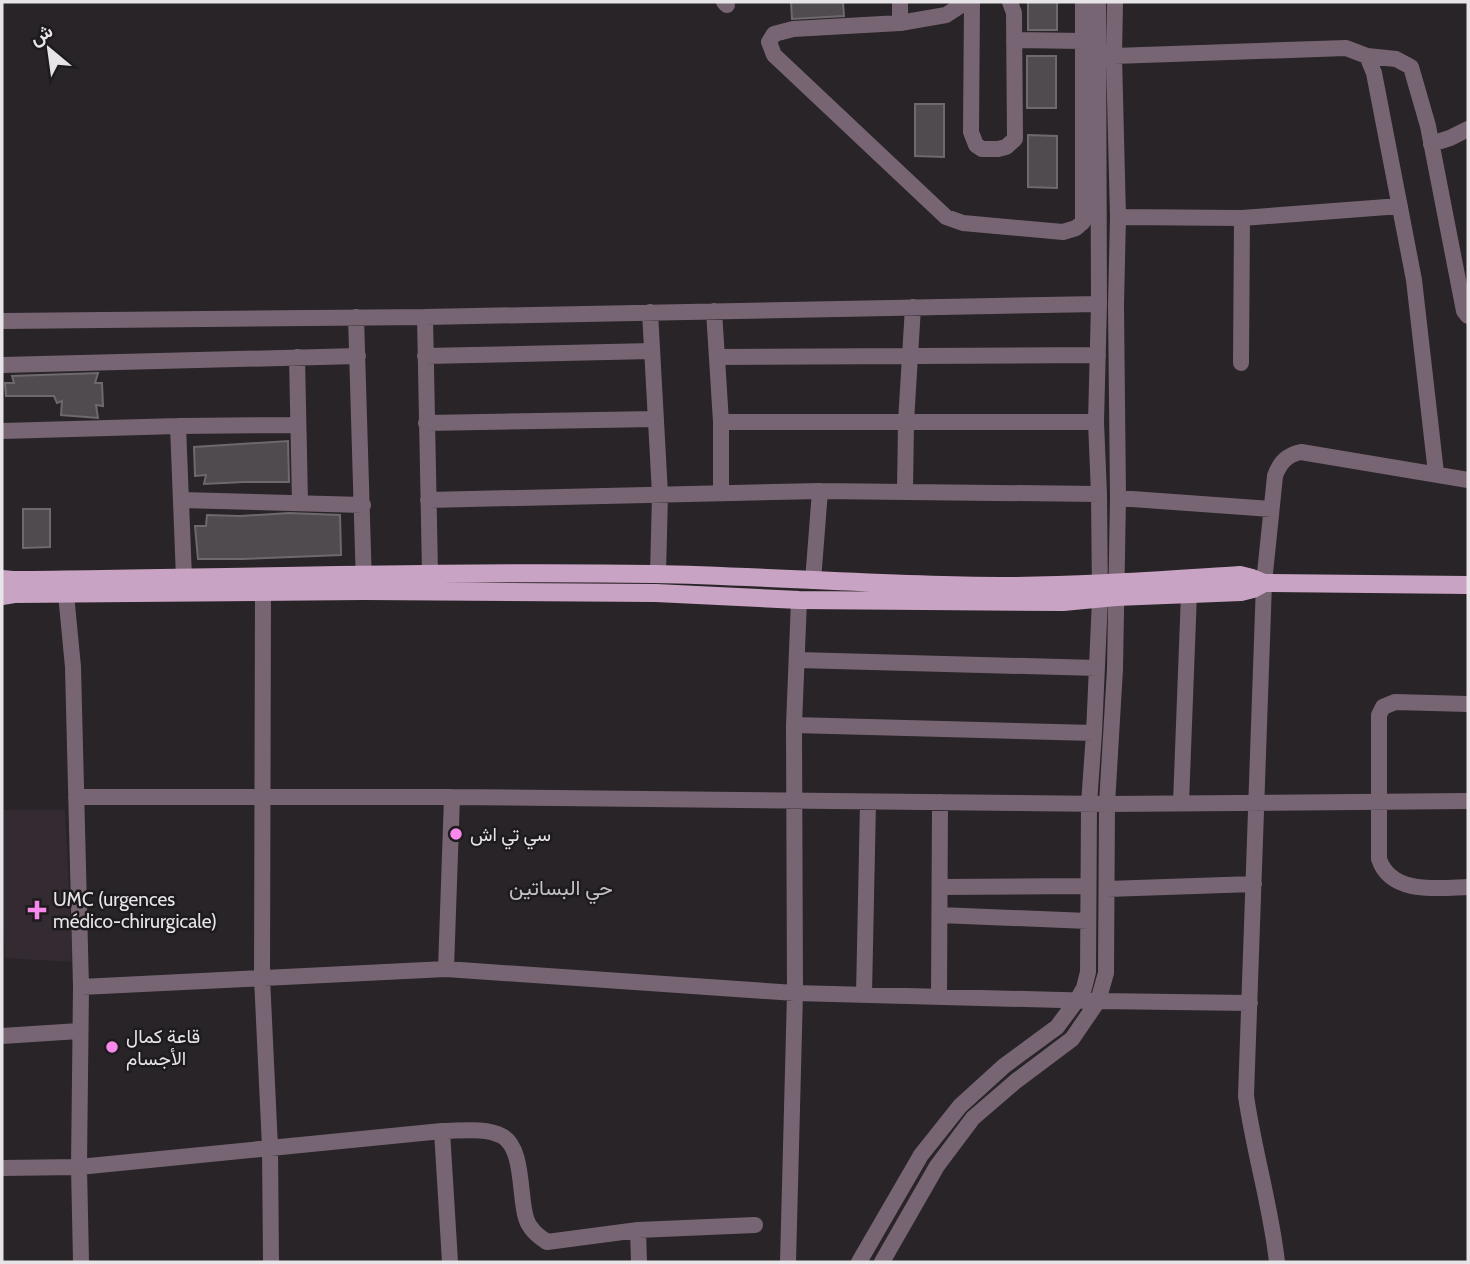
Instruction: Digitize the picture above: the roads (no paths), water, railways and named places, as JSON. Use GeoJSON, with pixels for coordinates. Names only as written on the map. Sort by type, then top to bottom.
{"type":"FeatureCollection","features":[{"type":"Feature","properties":{"kind":"main road"},"geometry":{"type":"LineString","coordinates":[[2,596],[263,593],[429,572],[658,574],[1189,593],[1241,592],[1265,583]]}},
{"type":"Feature","properties":{"kind":"main road"},"geometry":{"type":"LineString","coordinates":[[2,579],[184,578],[364,582],[799,600],[1063,602],[1108,590],[1240,575],[1265,583],[1468,585]]}},
{"type":"Feature","properties":{"kind":"street"},"geometry":{"type":"LineString","coordinates":[[900,2],[900,23]]}},
{"type":"Feature","properties":{"kind":"street"},"geometry":{"type":"LineString","coordinates":[[966,2],[946,15],[900,23],[793,29],[774,34],[769,42],[774,55],[946,217],[963,223],[1063,232],[1076,228],[1083,222],[1083,2]]}},
{"type":"Feature","properties":{"kind":"street"},"geometry":{"type":"LineString","coordinates":[[972,2],[971,132],[976,145],[982,149],[1006,147],[1015,139],[1014,13],[1010,2]]}},
{"type":"Feature","properties":{"kind":"street"},"geometry":{"type":"LineString","coordinates":[[882,1262],[937,1166],[973,1118],[1016,1081],[1072,1039],[1098,1001],[1106,973],[1107,804],[1115,669],[1099,494],[1096,422],[1099,304],[1098,2]]}},
{"type":"Feature","properties":{"kind":"street"},"geometry":{"type":"LineString","coordinates":[[859,1262],[921,1155],[960,1106],[1004,1066],[1057,1027],[1084,988],[1088,972],[1089,804],[1097,667],[1118,498],[1115,2]]}},
{"type":"Feature","properties":{"kind":"street"},"geometry":{"type":"LineString","coordinates":[[1014,40],[1083,41]]}},
{"type":"Feature","properties":{"kind":"street"},"geometry":{"type":"LineString","coordinates":[[1114,56],[1346,48],[1367,56],[1396,59],[1411,67],[1432,144],[1464,311],[1468,316]]}},
{"type":"Feature","properties":{"kind":"street"},"geometry":{"type":"LineString","coordinates":[[1367,56],[1374,73],[1414,280],[1436,473]]}},
{"type":"Feature","properties":{"kind":"street"},"geometry":{"type":"LineString","coordinates":[[1432,144],[1468,129]]}},
{"type":"Feature","properties":{"kind":"street"},"geometry":{"type":"LineString","coordinates":[[1118,216],[1242,218],[1400,206]]}},
{"type":"Feature","properties":{"kind":"street"},"geometry":{"type":"LineString","coordinates":[[1241,363],[1242,218]]}},
{"type":"Feature","properties":{"kind":"street"},"geometry":{"type":"LineString","coordinates":[[2,321],[425,317],[1099,304]]}},
{"type":"Feature","properties":{"kind":"street"},"geometry":{"type":"LineString","coordinates":[[905,491],[913,307]]}},
{"type":"Feature","properties":{"kind":"street"},"geometry":{"type":"LineString","coordinates":[[714,311],[721,422],[721,493]]}},
{"type":"Feature","properties":{"kind":"street"},"geometry":{"type":"LineString","coordinates":[[650,312],[660,494],[658,574]]}},
{"type":"Feature","properties":{"kind":"street"},"geometry":{"type":"LineString","coordinates":[[356,317],[364,582]]}},
{"type":"Feature","properties":{"kind":"street"},"geometry":{"type":"LineString","coordinates":[[425,317],[429,572]]}},
{"type":"Feature","properties":{"kind":"street"},"geometry":{"type":"LineString","coordinates":[[425,356],[652,351]]}},
{"type":"Feature","properties":{"kind":"street"},"geometry":{"type":"LineString","coordinates":[[716,357],[1098,355]]}},
{"type":"Feature","properties":{"kind":"street"},"geometry":{"type":"LineString","coordinates":[[2,366],[358,356]]}},
{"type":"Feature","properties":{"kind":"street"},"geometry":{"type":"LineString","coordinates":[[297,357],[300,503]]}},
{"type":"Feature","properties":{"kind":"street"},"geometry":{"type":"LineString","coordinates":[[426,423],[656,419]]}},
{"type":"Feature","properties":{"kind":"street"},"geometry":{"type":"LineString","coordinates":[[721,422],[1096,422]]}},
{"type":"Feature","properties":{"kind":"street"},"geometry":{"type":"LineString","coordinates":[[2,431],[298,425]]}},
{"type":"Feature","properties":{"kind":"street"},"geometry":{"type":"LineString","coordinates":[[178,426],[184,578]]}},
{"type":"Feature","properties":{"kind":"street"},"geometry":{"type":"LineString","coordinates":[[1277,1262],[1269,1212],[1251,1135],[1246,1096],[1265,583],[1275,476],[1284,460],[1301,452],[1468,480]]}},
{"type":"Feature","properties":{"kind":"street"},"geometry":{"type":"LineString","coordinates":[[428,500],[820,491],[1099,494]]}},
{"type":"Feature","properties":{"kind":"street"},"geometry":{"type":"LineString","coordinates":[[813,581],[820,491]]}},
{"type":"Feature","properties":{"kind":"street"},"geometry":{"type":"LineString","coordinates":[[1118,498],[1271,509]]}},
{"type":"Feature","properties":{"kind":"street"},"geometry":{"type":"LineString","coordinates":[[181,500],[363,505]]}},
{"type":"Feature","properties":{"kind":"street"},"geometry":{"type":"LineString","coordinates":[[263,593],[262,978],[270,1147],[271,1262]]}},
{"type":"Feature","properties":{"kind":"street"},"geometry":{"type":"LineString","coordinates":[[1181,803],[1189,593]]}},
{"type":"Feature","properties":{"kind":"street"},"geometry":{"type":"LineString","coordinates":[[66,594],[73,667],[76,797],[81,1262]]}},
{"type":"Feature","properties":{"kind":"street"},"geometry":{"type":"LineString","coordinates":[[788,1262],[795,993],[794,725],[799,600]]}},
{"type":"Feature","properties":{"kind":"street"},"geometry":{"type":"LineString","coordinates":[[798,660],[1097,667]]}},
{"type":"Feature","properties":{"kind":"street"},"geometry":{"type":"LineString","coordinates":[[1468,704],[1395,702],[1384,707],[1378,715],[1379,859],[1385,872],[1403,884],[1426,888],[1468,887]]}},
{"type":"Feature","properties":{"kind":"street"},"geometry":{"type":"LineString","coordinates":[[794,725],[1094,733]]}},
{"type":"Feature","properties":{"kind":"street"},"geometry":{"type":"LineString","coordinates":[[76,797],[452,797],[1089,804],[1468,802]]}},
{"type":"Feature","properties":{"kind":"street"},"geometry":{"type":"LineString","coordinates":[[446,969],[452,797]]}},
{"type":"Feature","properties":{"kind":"street"},"geometry":{"type":"LineString","coordinates":[[864,994],[868,802]]}},
{"type":"Feature","properties":{"kind":"street"},"geometry":{"type":"LineString","coordinates":[[939,996],[940,802]]}},
{"type":"Feature","properties":{"kind":"street"},"geometry":{"type":"LineString","coordinates":[[1107,889],[1254,884]]}},
{"type":"Feature","properties":{"kind":"street"},"geometry":{"type":"LineString","coordinates":[[940,887],[1088,886]]}},
{"type":"Feature","properties":{"kind":"street"},"geometry":{"type":"LineString","coordinates":[[940,915],[1088,921]]}},
{"type":"Feature","properties":{"kind":"street"},"geometry":{"type":"LineString","coordinates":[[80,987],[446,969],[795,993],[1250,1003]]}},
{"type":"Feature","properties":{"kind":"street"},"geometry":{"type":"LineString","coordinates":[[2,1036],[79,1031]]}},
{"type":"Feature","properties":{"kind":"street"},"geometry":{"type":"LineString","coordinates":[[442,1131],[450,1262]]}},
{"type":"Feature","properties":{"kind":"street"},"geometry":{"type":"LineString","coordinates":[[2,1168],[79,1167],[442,1131],[488,1131],[503,1136],[512,1145],[526,1219],[536,1234],[547,1242],[638,1230],[755,1225]]}},
{"type":"Feature","properties":{"kind":"street"},"geometry":{"type":"LineString","coordinates":[[638,1230],[639,1262]]}},
{"type":"Feature","properties":{"kind":"place","name":"سي تي اش"},"geometry":{"type":"Point","coordinates":[456,834]}},
{"type":"Feature","properties":{"kind":"place","name":"UMC (urgences médico-chirurgicale)"},"geometry":{"type":"Point","coordinates":[37,910]}},
{"type":"Feature","properties":{"kind":"place","name":"قاعة كمال الأجسام"},"geometry":{"type":"Point","coordinates":[112,1047]}},
{"type":"Feature","properties":{"kind":"district","name":"حي البساتين"},"geometry":{"type":"Point","coordinates":[561,888]}}]}
